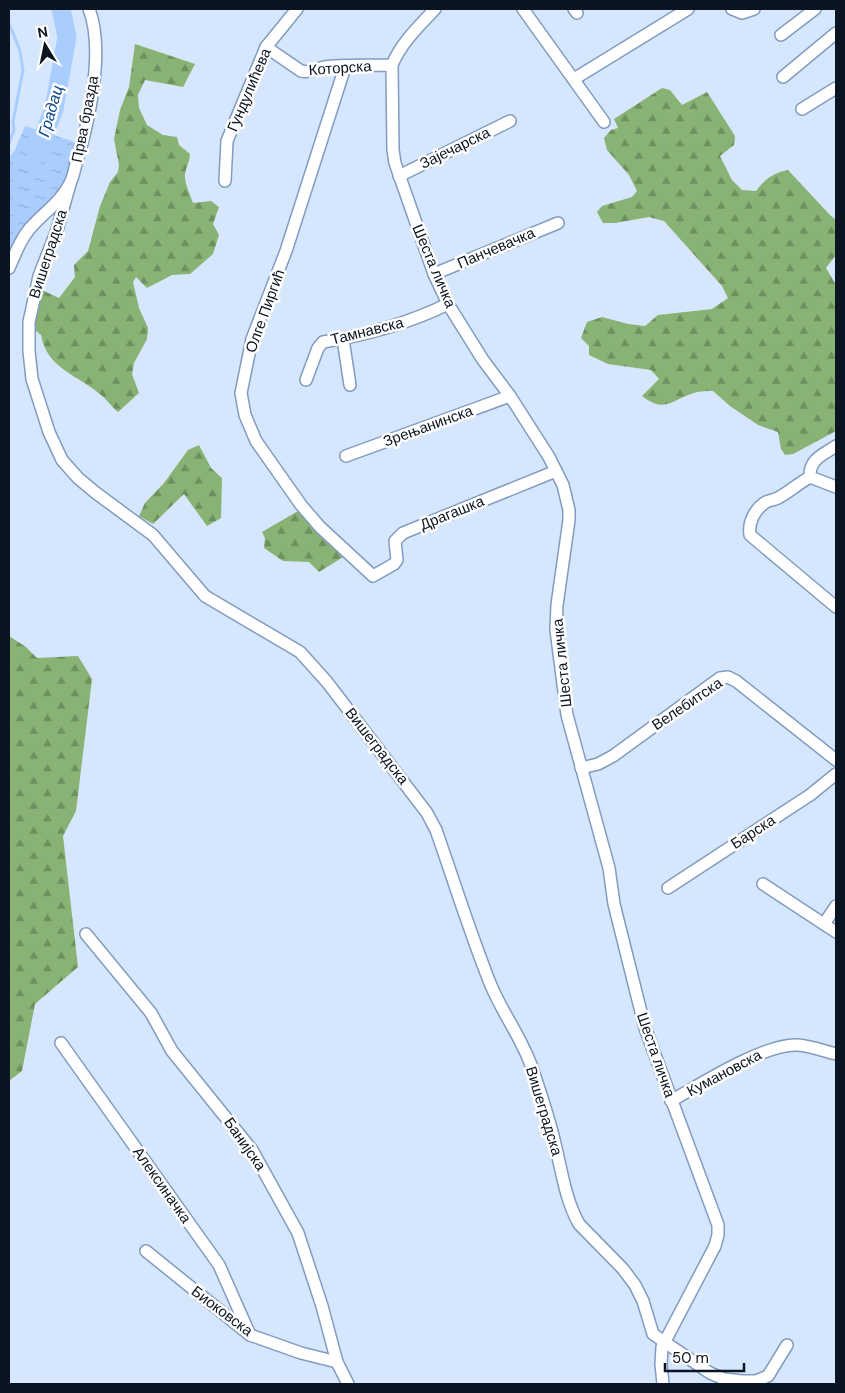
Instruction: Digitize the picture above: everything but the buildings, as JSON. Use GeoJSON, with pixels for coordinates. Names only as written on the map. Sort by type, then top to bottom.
{"type":"FeatureCollection","features":[{"type":"Feature","properties":{"kind":"street","name":"Прва бразда"},"geometry":{"type":"LineString","coordinates":[[9,268],[16,251],[32,226],[54,207],[70,184],[84,140],[95,72],[96,42],[89,9]]}},
{"type":"Feature","properties":{"kind":"street","name":"Гундулићева"},"geometry":{"type":"LineString","coordinates":[[225,181],[227,141],[266,47],[297,9]]}},
{"type":"Feature","properties":{"kind":"street"},"geometry":{"type":"LineString","coordinates":[[392,65],[411,34],[435,9]]}},
{"type":"Feature","properties":{"kind":"street"},"geometry":{"type":"LineString","coordinates":[[523,9],[604,122]]}},
{"type":"Feature","properties":{"kind":"street"},"geometry":{"type":"LineString","coordinates":[[574,78],[688,9]]}},
{"type":"Feature","properties":{"kind":"street"},"geometry":{"type":"LineString","coordinates":[[732,9],[742,13],[754,9]]}},
{"type":"Feature","properties":{"kind":"street"},"geometry":{"type":"LineString","coordinates":[[781,35],[815,9]]}},
{"type":"Feature","properties":{"kind":"street"},"geometry":{"type":"LineString","coordinates":[[783,77],[836,33]]}},
{"type":"Feature","properties":{"kind":"street","name":"Которска"},"geometry":{"type":"LineString","coordinates":[[266,47],[305,72],[311,72],[322,67],[392,65]]}},
{"type":"Feature","properties":{"kind":"street","name":"Шеста личка"},"geometry":{"type":"LineString","coordinates":[[392,65],[393,150],[399,176],[434,274],[448,304],[483,360],[538,438],[565,492],[569,520],[557,605],[556,630],[567,715],[609,868],[614,904],[645,1028],[718,1225],[715,1246],[665,1342]]}},
{"type":"Feature","properties":{"kind":"street","name":"Олге Пиргић"},"geometry":{"type":"LineString","coordinates":[[345,67],[286,251],[252,339],[241,393],[245,415],[256,441],[301,505],[320,527],[373,576]]}},
{"type":"Feature","properties":{"kind":"street"},"geometry":{"type":"LineString","coordinates":[[802,109],[836,88]]}},
{"type":"Feature","properties":{"kind":"street","name":"Зајечарска"},"geometry":{"type":"LineString","coordinates":[[399,176],[510,121]]}},
{"type":"Feature","properties":{"kind":"street","name":"Вишеградска"},"geometry":{"type":"LineString","coordinates":[[70,184],[57,230],[39,276],[29,322],[29,351],[32,379],[54,444],[62,460],[78,478],[153,535],[205,596],[300,652],[327,682],[427,813],[436,830],[490,982],[532,1066],[549,1118],[574,1217],[623,1269],[635,1285],[643,1301],[651,1330],[657,1338],[710,1373],[724,1379],[742,1381],[756,1381],[768,1376],[787,1345]]}},
{"type":"Feature","properties":{"kind":"street","name":"Панчевачка"},"geometry":{"type":"LineString","coordinates":[[434,274],[558,223]]}},
{"type":"Feature","properties":{"kind":"street","name":"Тамнавска"},"geometry":{"type":"LineString","coordinates":[[306,380],[320,344],[403,324],[448,304]]}},
{"type":"Feature","properties":{"kind":"street"},"geometry":{"type":"LineString","coordinates":[[342,338],[350,385]]}},
{"type":"Feature","properties":{"kind":"street","name":"Зрењанинска"},"geometry":{"type":"LineString","coordinates":[[346,456],[510,396]]}},
{"type":"Feature","properties":{"kind":"street"},"geometry":{"type":"LineString","coordinates":[[810,477],[811,465],[815,460],[836,446]]}},
{"type":"Feature","properties":{"kind":"street","name":"Драгашка"},"geometry":{"type":"LineString","coordinates":[[373,576],[394,564],[397,560],[395,541],[403,533],[556,471]]}},
{"type":"Feature","properties":{"kind":"street"},"geometry":{"type":"LineString","coordinates":[[810,477],[836,487]]}},
{"type":"Feature","properties":{"kind":"street"},"geometry":{"type":"LineString","coordinates":[[810,477],[778,498],[766,502],[755,513],[749,530],[750,535],[836,607]]}},
{"type":"Feature","properties":{"kind":"street","name":"Велебитска"},"geometry":{"type":"LineString","coordinates":[[581,768],[598,764],[613,756],[720,678],[725,677],[736,681],[836,760]]}},
{"type":"Feature","properties":{"kind":"street","name":"Барска"},"geometry":{"type":"LineString","coordinates":[[668,888],[810,794],[836,774]]}},
{"type":"Feature","properties":{"kind":"street"},"geometry":{"type":"LineString","coordinates":[[763,884],[836,932]]}},
{"type":"Feature","properties":{"kind":"street"},"geometry":{"type":"LineString","coordinates":[[824,924],[836,906]]}},
{"type":"Feature","properties":{"kind":"street","name":"Банијска"},"geometry":{"type":"LineString","coordinates":[[86,934],[151,1013],[172,1050],[252,1150],[298,1233],[322,1306],[337,1362],[348,1384]]}},
{"type":"Feature","properties":{"kind":"street","name":"Алексиначка"},"geometry":{"type":"LineString","coordinates":[[61,1043],[219,1266],[250,1335]]}},
{"type":"Feature","properties":{"kind":"street","name":"Кумановска"},"geometry":{"type":"LineString","coordinates":[[671,1101],[721,1072],[768,1050],[798,1045],[836,1054]]}},
{"type":"Feature","properties":{"kind":"street","name":"Биоковска"},"geometry":{"type":"LineString","coordinates":[[146,1251],[250,1335],[301,1353],[337,1362]]}},
{"type":"Feature","properties":{"kind":"street"},"geometry":{"type":"LineString","coordinates":[[662,1384],[661,1352],[665,1342]]}},
{"type":"Feature","properties":{"kind":"green space"},"geometry":{"type":"Polygon","coordinates":[[[135,44],[195,64],[183,87],[145,80],[138,95],[139,108],[147,125],[163,135],[177,137],[179,145],[190,154],[185,181],[193,203],[211,201],[219,207],[213,224],[219,235],[213,254],[190,274],[172,275],[147,288],[136,277],[133,282],[139,308],[148,328],[147,339],[134,363],[132,374],[139,393],[118,412],[101,395],[57,364],[44,347],[41,335],[35,330],[36,313],[42,290],[59,298],[75,277],[74,265],[88,251],[100,206],[110,182],[118,172],[119,165],[114,139],[120,110],[129,87],[135,44]]]}},
{"type":"Feature","properties":{"kind":"green space"},"geometry":{"type":"Polygon","coordinates":[[[662,88],[670,90],[682,105],[707,92],[735,136],[734,145],[720,156],[732,180],[742,190],[756,191],[770,177],[788,170],[836,220],[836,255],[826,268],[836,285],[836,431],[793,454],[785,455],[781,449],[778,432],[758,425],[730,406],[713,391],[697,392],[664,405],[650,402],[642,396],[659,379],[651,370],[608,364],[589,355],[589,346],[581,338],[587,322],[602,317],[628,324],[645,326],[658,315],[712,309],[728,298],[722,286],[664,221],[649,217],[615,223],[603,223],[597,212],[602,206],[632,197],[637,191],[629,175],[607,150],[604,138],[611,130],[618,128],[614,119],[662,88]]]}},
{"type":"Feature","properties":{"kind":"green space"},"geometry":{"type":"Polygon","coordinates":[[[199,445],[211,468],[222,478],[221,518],[207,526],[184,494],[153,524],[139,516],[145,503],[164,483],[188,450],[199,445]]]}},
{"type":"Feature","properties":{"kind":"green space"},"geometry":{"type":"Polygon","coordinates":[[[298,511],[343,557],[319,572],[309,562],[283,561],[264,548],[265,538],[262,532],[298,511]]]}},
{"type":"Feature","properties":{"kind":"green space"},"geometry":{"type":"Polygon","coordinates":[[[9,636],[26,647],[37,658],[78,656],[92,679],[76,811],[63,836],[78,967],[35,1004],[22,1071],[9,1081],[9,636]]]}},
{"type":"Feature","properties":{"kind":"water"},"geometry":{"type":"Polygon","coordinates":[[[25,126],[78,143],[62,189],[9,256],[9,158],[15,150],[25,126]]]}},
{"type":"Feature","properties":{"kind":"waterway","name":"Градац"},"geometry":{"type":"LineString","coordinates":[[36,155],[54,109],[67,37],[61,9]]}},
{"type":"Feature","properties":{"kind":"waterway"},"geometry":{"type":"LineString","coordinates":[[9,23],[20,51],[23,70],[13,122],[14,130],[9,143]]}}]}
